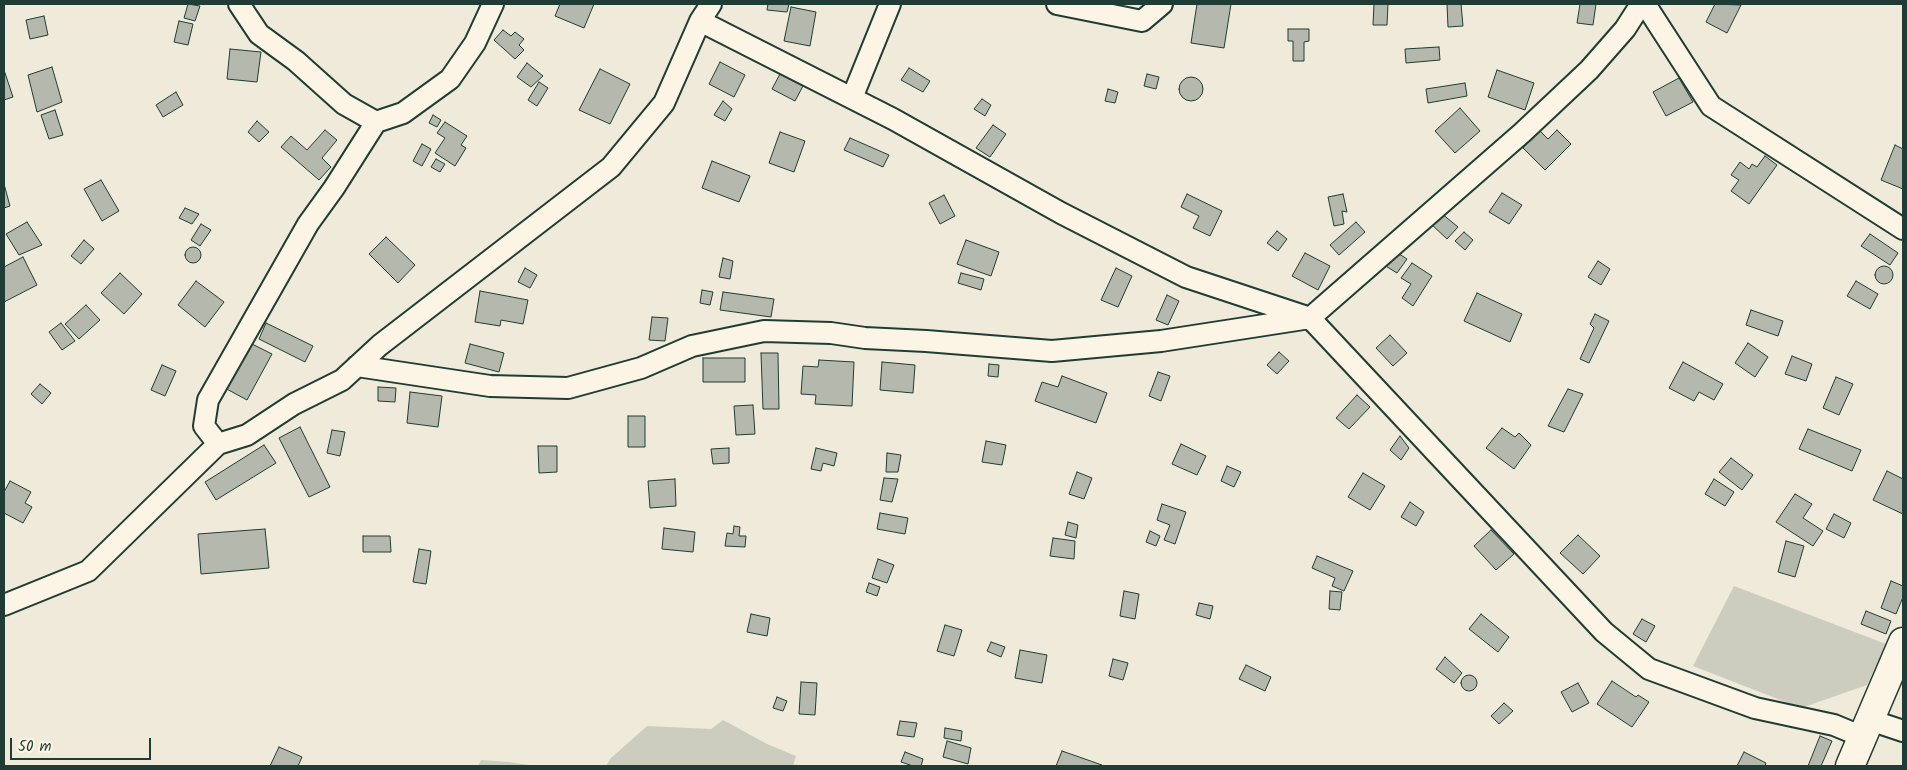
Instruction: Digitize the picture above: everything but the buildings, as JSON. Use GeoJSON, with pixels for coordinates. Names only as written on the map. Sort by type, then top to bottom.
{"type":"FeatureCollection","features":[{"type":"Feature","properties":{"kind":"street"},"geometry":{"type":"LineString","coordinates":[[239,4],[259,34],[296,61],[344,104],[376,122]]}},
{"type":"Feature","properties":{"kind":"street"},"geometry":{"type":"LineString","coordinates":[[218,444],[204,426],[208,400],[308,224],[334,188],[376,122],[403,113],[450,79],[475,43],[493,4]]}},
{"type":"Feature","properties":{"kind":"street"},"geometry":{"type":"LineString","coordinates":[[4,605],[88,571],[218,444],[247,435],[294,404],[342,380],[380,345],[611,167],[664,103],[700,21],[711,4]]}},
{"type":"Feature","properties":{"kind":"street"},"geometry":{"type":"LineString","coordinates":[[852,98],[890,4]]}},
{"type":"Feature","properties":{"kind":"street"},"geometry":{"type":"LineString","coordinates":[[1057,4],[1142,21],[1162,4]]}},
{"type":"Feature","properties":{"kind":"street"},"geometry":{"type":"LineString","coordinates":[[357,366],[490,386],[568,388],[641,368],[692,346],[764,331],[832,333],[865,338],[926,340],[1052,351],[1160,341],[1310,318],[1522,133],[1589,70],[1625,29],[1641,4]]}},
{"type":"Feature","properties":{"kind":"street"},"geometry":{"type":"LineString","coordinates":[[1645,4],[1711,106],[1903,229]]}},
{"type":"Feature","properties":{"kind":"street"},"geometry":{"type":"LineString","coordinates":[[700,21],[852,98],[1062,213],[1186,277],[1310,318],[1604,632],[1649,669],[1755,708],[1834,725],[1903,731]]}},
{"type":"Feature","properties":{"kind":"street"},"geometry":{"type":"LineString","coordinates":[[1850,766],[1903,642]]}},
{"type":"Feature","properties":{"kind":"shaded area"},"geometry":{"type":"Polygon","coordinates":[[[1734,586],[1886,644],[1867,685],[1801,708],[1693,666],[1734,586]]]}},
{"type":"Feature","properties":{"kind":"shaded area"},"geometry":{"type":"Polygon","coordinates":[[[723,720],[767,744],[796,756],[793,766],[606,766],[611,758],[647,726],[711,729],[723,720]]]}},
{"type":"Feature","properties":{"kind":"shaded area"},"geometry":{"type":"Polygon","coordinates":[[[481,760],[509,762],[535,766],[478,766],[481,760]]]}}]}
